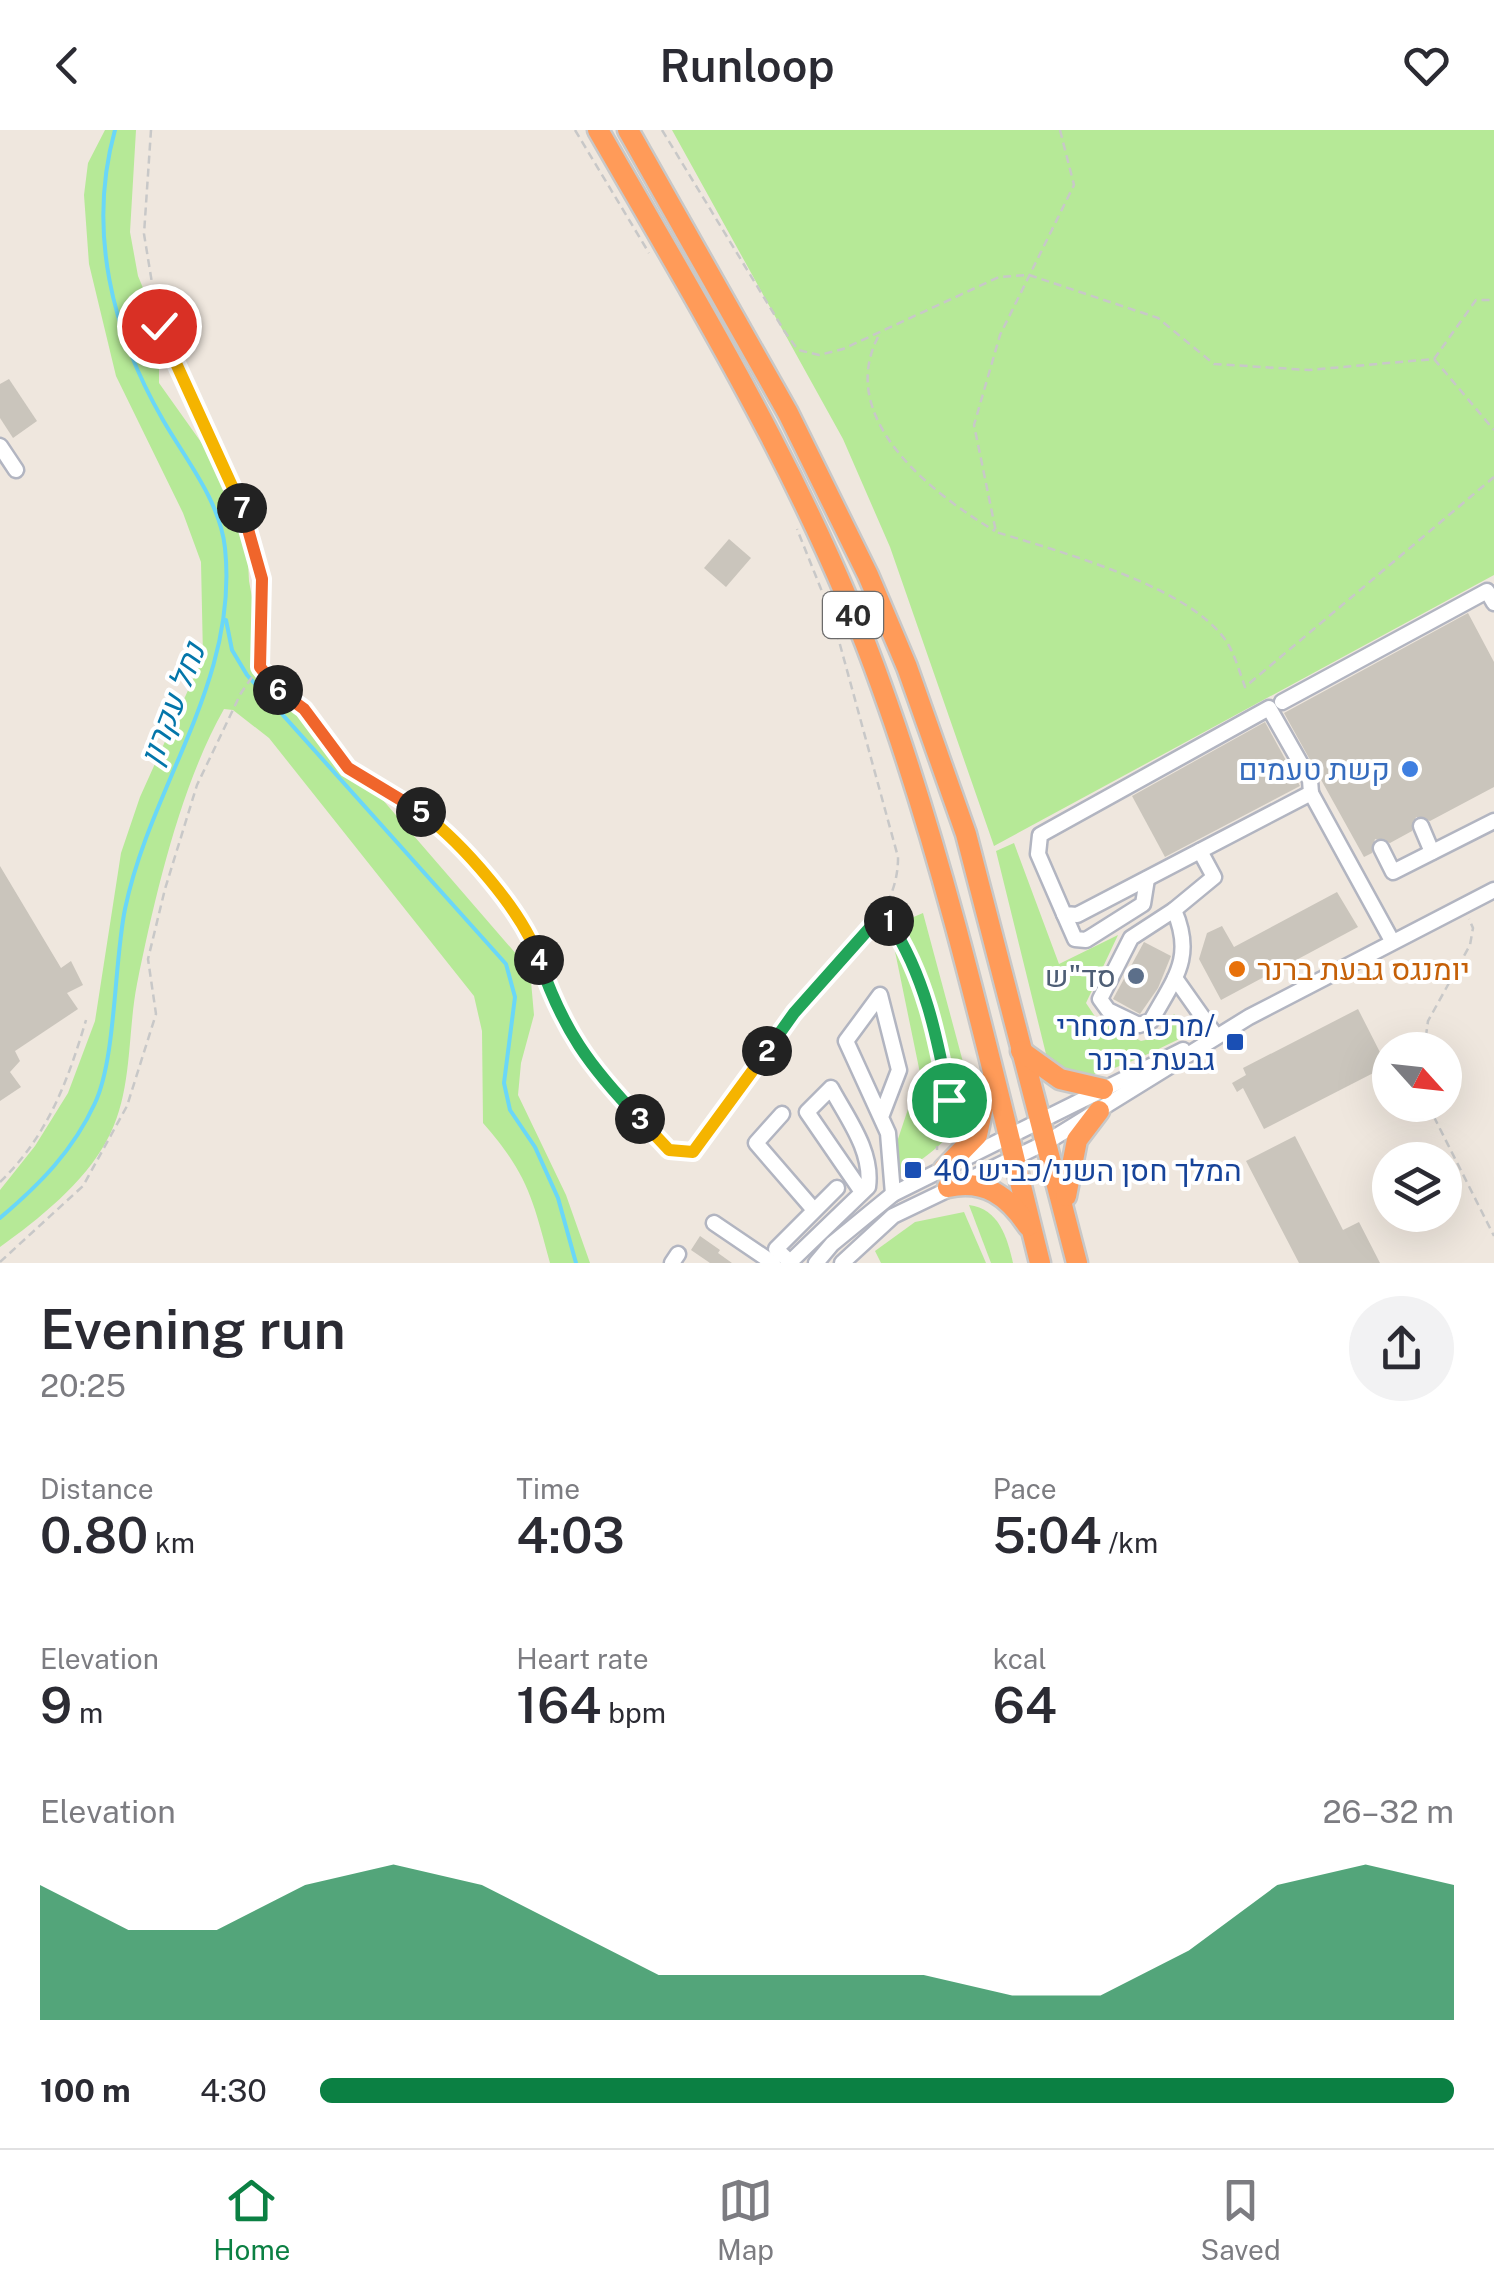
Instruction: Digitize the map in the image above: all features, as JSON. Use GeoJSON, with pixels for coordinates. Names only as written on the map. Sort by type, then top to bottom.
{"type":"FeatureCollection","features":[{"type":"Feature","properties":{"kind":"highway","name":"40"},"geometry":{"type":"LineString","coordinates":[[598,130],[747,390],[846,596],[913,783],[1040,1263]]}},
{"type":"Feature","properties":{"kind":"highway","name":"40"},"geometry":{"type":"LineString","coordinates":[[628,130],[769,378],[874,589],[939,750],[966,834],[1077,1263]]}},
{"type":"Feature","properties":{"kind":"highway"},"geometry":{"type":"LineString","coordinates":[[1021,1051],[1060,1079],[1103,1089]]}},
{"type":"Feature","properties":{"kind":"highway"},"geometry":{"type":"LineString","coordinates":[[987,1060],[982,1123],[946,1178],[992,1190],[1011,1205],[1033,1234]]}},
{"type":"Feature","properties":{"kind":"highway"},"geometry":{"type":"LineString","coordinates":[[1067,1223],[1066,1188],[1072,1154],[1099,1110]]}},
{"type":"Feature","properties":{"kind":"street"},"geometry":{"type":"LineString","coordinates":[[0,446],[16,470]]}},
{"type":"Feature","properties":{"kind":"street"},"geometry":{"type":"LineString","coordinates":[[1282,702],[1488,591],[1494,603]]}},
{"type":"Feature","properties":{"kind":"street"},"geometry":{"type":"LineString","coordinates":[[1146,879],[1144,904],[1086,940],[1075,939],[1038,854],[1040,835],[1270,708],[1391,940]]}},
{"type":"Feature","properties":{"kind":"street"},"geometry":{"type":"LineString","coordinates":[[1064,914],[1077,916],[1312,794]]}},
{"type":"Feature","properties":{"kind":"street"},"geometry":{"type":"LineString","coordinates":[[1381,848],[1392,872],[1494,821]]}},
{"type":"Feature","properties":{"kind":"street"},"geometry":{"type":"LineString","coordinates":[[1422,826],[1432,852]]}},
{"type":"Feature","properties":{"kind":"street"},"geometry":{"type":"LineString","coordinates":[[1174,910],[1183,930],[1185,959],[1150,1021],[1139,1025],[1108,1010],[1100,1000],[1132,938],[1214,878],[1200,851]]}},
{"type":"Feature","properties":{"kind":"street"},"geometry":{"type":"LineString","coordinates":[[816,1263],[853,1225],[893,1194],[946,1178],[1099,1110],[1216,1036],[1391,940],[1494,891]]}},
{"type":"Feature","properties":{"kind":"street"},"geometry":{"type":"LineString","coordinates":[[1174,978],[1216,1036]]}},
{"type":"Feature","properties":{"kind":"street"},"geometry":{"type":"LineString","coordinates":[[881,1117],[899,1070],[880,995],[846,1041],[890,1141],[893,1194]]}},
{"type":"Feature","properties":{"kind":"street"},"geometry":{"type":"LineString","coordinates":[[1044,1133],[1103,1089],[1216,1036]]}},
{"type":"Feature","properties":{"kind":"street"},"geometry":{"type":"LineString","coordinates":[[837,1188],[776,1249],[789,1262],[868,1187],[870,1174],[863,1148],[831,1088],[807,1112],[862,1192]]}},
{"type":"Feature","properties":{"kind":"street"},"geometry":{"type":"LineString","coordinates":[[782,1114],[756,1144],[814,1210]]}},
{"type":"Feature","properties":{"kind":"street"},"geometry":{"type":"LineString","coordinates":[[842,1263],[893,1216],[946,1178]]}},
{"type":"Feature","properties":{"kind":"street"},"geometry":{"type":"LineString","coordinates":[[714,1224],[773,1263]]}},
{"type":"Feature","properties":{"kind":"path"},"geometry":{"type":"LineString","coordinates":[[0,1262],[83,1186],[127,1106],[156,1014],[148,958],[165,889],[197,785],[241,693],[260,667],[262,579],[239,499],[159,326],[144,234],[151,130]]}},
{"type":"Feature","properties":{"kind":"path"},"geometry":{"type":"LineString","coordinates":[[575,130],[657,268]]}},
{"type":"Feature","properties":{"kind":"path"},"geometry":{"type":"LineString","coordinates":[[662,130],[798,350],[819,354],[879,335],[999,276],[1029,275],[1158,318],[1214,364],[1309,370],[1434,359],[1476,300],[1494,300]]}},
{"type":"Feature","properties":{"kind":"path"},"geometry":{"type":"LineString","coordinates":[[996,532],[974,425],[1000,335],[1074,185],[1060,130]]}},
{"type":"Feature","properties":{"kind":"path"},"geometry":{"type":"LineString","coordinates":[[879,335],[866,361],[865,392],[873,413],[918,475],[954,506],[996,532],[1128,574],[1210,622],[1228,643],[1245,686],[1494,477]]}},
{"type":"Feature","properties":{"kind":"path"},"geometry":{"type":"LineString","coordinates":[[1434,359],[1494,430]]}},
{"type":"Feature","properties":{"kind":"path"},"geometry":{"type":"LineString","coordinates":[[260,667],[282,696],[304,709],[348,768],[425,815],[491,883],[534,942],[560,1018],[602,1080],[669,1150],[693,1152],[794,1013],[883,913],[898,876],[898,857],[833,619],[792,518]]}},
{"type":"Feature","properties":{"kind":"path"},"geometry":{"type":"LineString","coordinates":[[1426,1032],[1456,962],[1470,945],[1474,928],[1462,906]]}},
{"type":"Feature","properties":{"kind":"path"},"geometry":{"type":"LineString","coordinates":[[883,913],[912,957],[934,1024],[949,1100],[937,1136],[936,1154],[946,1178]]}},
{"type":"Feature","properties":{"kind":"path"},"geometry":{"type":"LineString","coordinates":[[0,1182],[38,1138],[61,1095],[86,1020]]}},
{"type":"Feature","properties":{"kind":"path"},"geometry":{"type":"LineString","coordinates":[[1437,1122],[1494,1236]]}},
{"type":"Feature","properties":{"kind":"green space"},"geometry":{"type":"Polygon","coordinates":[[[105,130],[136,130],[130,232],[138,276],[159,326],[159,383],[223,473],[246,523],[249,581],[263,656],[273,673],[530,970],[534,1015],[521,1063],[518,1095],[566,1195],[590,1263],[550,1263],[527,1188],[483,1123],[482,1031],[474,996],[269,738],[233,710],[224,709],[194,772],[161,879],[137,984],[125,1083],[115,1122],[86,1171],[45,1212],[0,1247],[0,1190],[35,1146],[68,1093],[95,1021],[121,853],[140,797],[203,657],[201,562],[183,513],[116,376],[89,264],[84,195],[88,163],[105,130]]]}},
{"type":"Feature","properties":{"kind":"green space"},"geometry":{"type":"Polygon","coordinates":[[[672,130],[1494,130],[1494,575],[994,846],[890,547],[843,439],[672,130]]]}},
{"type":"Feature","properties":{"kind":"green space"},"geometry":{"type":"Polygon","coordinates":[[[1014,843],[1059,964],[1118,935],[1086,1003],[1096,1018],[1141,1041],[1159,1037],[1174,1014],[1190,1034],[1118,1067],[1089,1075],[1068,1074],[1052,1062],[1046,1054],[996,851],[1014,843]]]}},
{"type":"Feature","properties":{"kind":"green space"},"geometry":{"type":"Polygon","coordinates":[[[923,913],[967,1077],[966,1096],[963,1112],[948,1137],[897,1177],[892,1157],[920,1073],[890,927],[923,913]]]}},
{"type":"Feature","properties":{"kind":"green space"},"geometry":{"type":"Polygon","coordinates":[[[969,1205],[995,1218],[1013,1263],[991,1263],[969,1205]]]}},
{"type":"Feature","properties":{"kind":"green space"},"geometry":{"type":"Polygon","coordinates":[[[964,1212],[986,1263],[881,1263],[875,1251],[915,1222],[964,1212]]]}},
{"type":"Feature","properties":{"kind":"building"},"geometry":{"type":"Polygon","coordinates":[[[9,379],[37,421],[13,438],[0,418],[0,384],[9,379]]]}},
{"type":"Feature","properties":{"kind":"building"},"geometry":{"type":"Polygon","coordinates":[[[729,539],[751,558],[726,587],[704,568],[729,539]]]}},
{"type":"Feature","properties":{"kind":"building"},"geometry":{"type":"Polygon","coordinates":[[[1468,613],[1494,662],[1494,787],[1430,821],[1416,817],[1412,831],[1390,843],[1375,839],[1372,853],[1364,857],[1284,713],[1468,613]]]}},
{"type":"Feature","properties":{"kind":"building"},"geometry":{"type":"Polygon","coordinates":[[[1265,722],[1300,786],[1165,857],[1132,796],[1265,722]]]}},
{"type":"Feature","properties":{"kind":"building"},"geometry":{"type":"Polygon","coordinates":[[[0,866],[61,968],[71,961],[83,985],[67,993],[78,1009],[15,1051],[20,1061],[10,1072],[21,1087],[0,1101],[0,866]]]}},
{"type":"Feature","properties":{"kind":"building"},"geometry":{"type":"Polygon","coordinates":[[[1337,892],[1358,927],[1221,1000],[1199,959],[1207,933],[1222,926],[1234,947],[1337,892]]]}},
{"type":"Feature","properties":{"kind":"building"},"geometry":{"type":"Polygon","coordinates":[[[1144,942],[1171,956],[1158,988],[1140,1014],[1113,999],[1144,942]]]}},
{"type":"Feature","properties":{"kind":"building"},"geometry":{"type":"Polygon","coordinates":[[[1358,1009],[1372,1037],[1372,1074],[1264,1129],[1243,1088],[1237,1092],[1232,1083],[1246,1075],[1243,1068],[1358,1009]]]}},
{"type":"Feature","properties":{"kind":"building"},"geometry":{"type":"Polygon","coordinates":[[[1295,1136],[1343,1230],[1359,1222],[1380,1263],[1299,1263],[1246,1161],[1295,1136]]]}},
{"type":"Feature","properties":{"kind":"building"},"geometry":{"type":"Polygon","coordinates":[[[700,1236],[732,1263],[710,1263],[691,1250],[700,1236]]]}},
{"type":"Feature","properties":{"kind":"waterway","name":"נחל עקרון"},"geometry":{"type":"LineString","coordinates":[[0,1218],[54,1166],[76,1136],[102,1084],[125,909],[137,863],[206,688],[219,643],[226,597],[225,548],[216,514],[145,386],[130,352],[109,280],[104,205],[115,130]]}},
{"type":"Feature","properties":{"kind":"waterway"},"geometry":{"type":"LineString","coordinates":[[226,620],[232,650],[247,675],[506,964],[515,997],[504,1083],[510,1110],[535,1147],[558,1198],[576,1263]]}},
{"type":"Feature","properties":{"kind":"place","name":"קשת טעמים"},"geometry":{"type":"Point","coordinates":[1410,769]}},
{"type":"Feature","properties":{"kind":"place","name":"יומנגס גבעת ברנר"},"geometry":{"type":"Point","coordinates":[1237,969]}},
{"type":"Feature","properties":{"kind":"place","name":"סד\"ש"},"geometry":{"type":"Point","coordinates":[1136,976]}},
{"type":"Feature","properties":{"kind":"place","name":"מרכז מסחרי/ גבעת ברנר"},"geometry":{"type":"Point","coordinates":[1235,1042]}},
{"type":"Feature","properties":{"kind":"place","name":"המלך חסן השני/כביש 40"},"geometry":{"type":"Point","coordinates":[913,1170]}},
{"type":"Feature","properties":{"kind":"route"},"geometry":{"type":"LineString","coordinates":[[159,326],[239,499],[262,579],[260,667],[282,696],[304,709],[348,768],[425,815],[491,883],[534,942],[560,1018],[602,1080],[669,1150],[693,1152],[794,1013],[838,969],[883,913],[912,957],[934,1024],[949,1100]]}}]}
